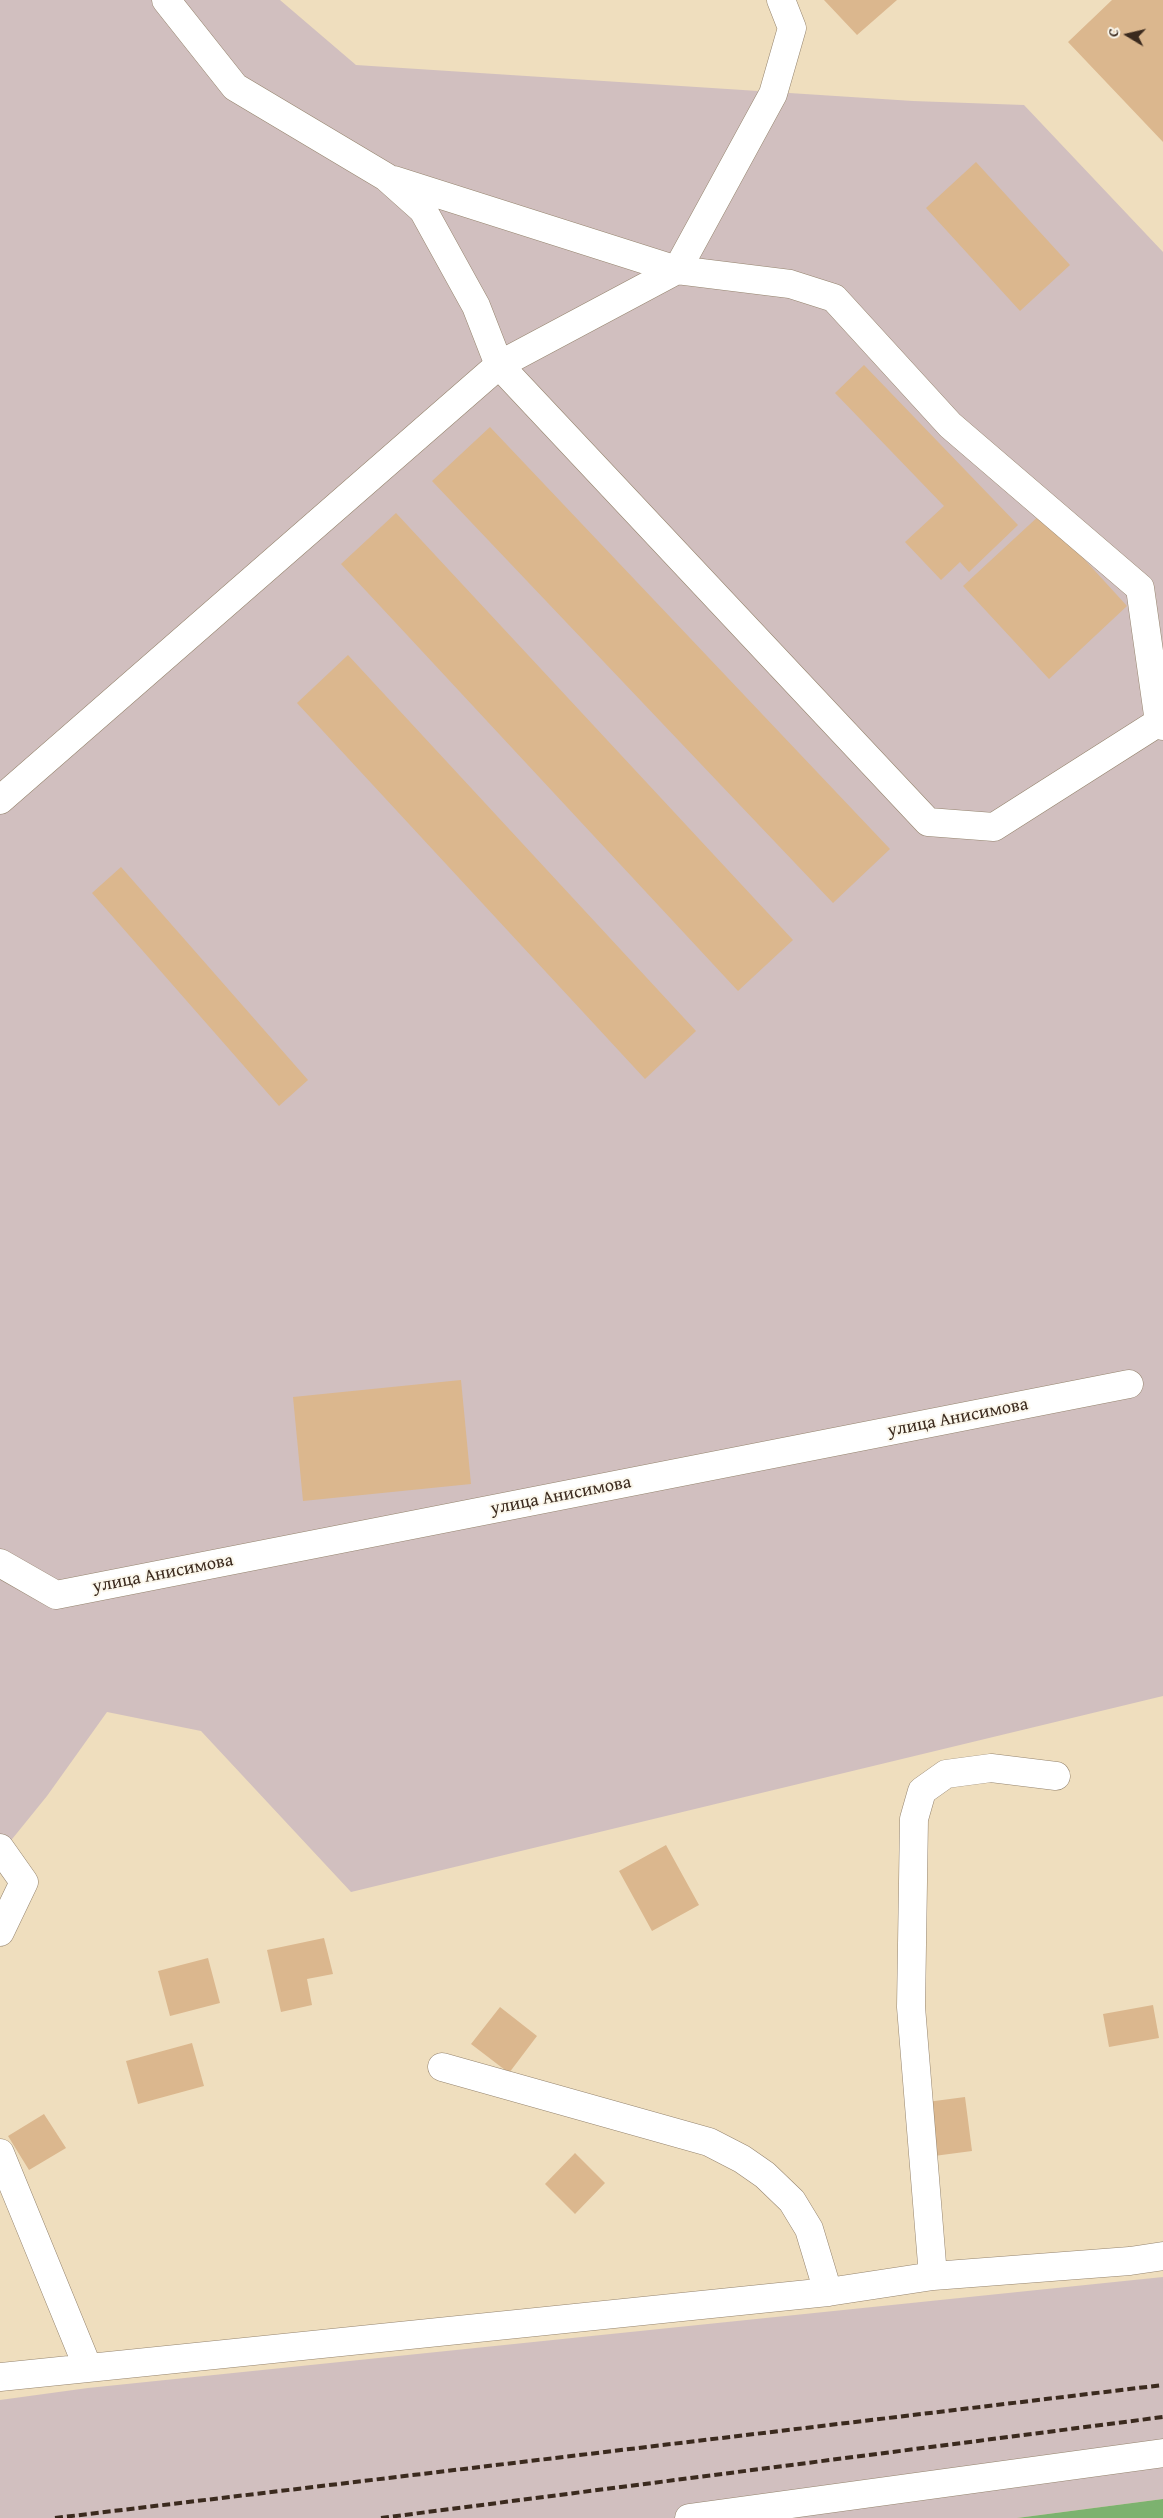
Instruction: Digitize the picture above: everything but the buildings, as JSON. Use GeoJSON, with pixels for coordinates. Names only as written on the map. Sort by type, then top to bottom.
{"type":"FeatureCollection","features":[{"type":"Feature","properties":{"kind":"street"},"geometry":{"type":"LineString","coordinates":[[166,0],[235,87],[386,177],[423,210],[476,306],[500,365],[928,822],[994,827],[1161,724],[1140,588],[950,425],[834,298],[790,284],[676,270],[482,206],[386,177]]}},
{"type":"Feature","properties":{"kind":"street"},"geometry":{"type":"LineString","coordinates":[[0,800],[500,365],[676,270],[773,94],[792,28],[781,0]]}},
{"type":"Feature","properties":{"kind":"street","name":"улица Анисимова"},"geometry":{"type":"LineString","coordinates":[[0,1563],[56,1595],[1128,1384]]}},
{"type":"Feature","properties":{"kind":"street"},"geometry":{"type":"LineString","coordinates":[[933,2276],[911,2007],[914,1818],[922,1791],[946,1774],[991,1768],[1056,1776]]}},
{"type":"Feature","properties":{"kind":"street"},"geometry":{"type":"LineString","coordinates":[[0,1848],[24,1882],[0,1932]]}},
{"type":"Feature","properties":{"kind":"street"},"geometry":{"type":"LineString","coordinates":[[442,2067],[709,2142],[742,2159],[765,2175],[792,2201],[809,2229],[828,2292]]}},
{"type":"Feature","properties":{"kind":"street"},"geometry":{"type":"LineString","coordinates":[[0,2153],[88,2368]]}},
{"type":"Feature","properties":{"kind":"street"},"geometry":{"type":"LineString","coordinates":[[0,2377],[828,2292],[933,2276],[1163,2256]]}},
{"type":"Feature","properties":{"kind":"street"},"geometry":{"type":"LineString","coordinates":[[689,2518],[1163,2453]]}},
{"type":"Feature","properties":{"kind":"shaded area"},"geometry":{"type":"Polygon","coordinates":[[[0,0],[280,0],[356,65],[913,101],[1024,105],[1163,252],[1163,1696],[351,1892],[201,1731],[107,1712],[47,1796],[0,1854],[0,0]]]}},
{"type":"Feature","properties":{"kind":"shaded area"},"geometry":{"type":"Polygon","coordinates":[[[1163,2277],[1163,2499],[1017,2518],[0,2518],[0,2400],[88,2388],[1163,2277]]]}},
{"type":"Feature","properties":{"kind":"green space"},"geometry":{"type":"Polygon","coordinates":[[[1163,2499],[1163,2518],[1017,2518],[1163,2499]]]}},
{"type":"Feature","properties":{"kind":"railway"},"geometry":{"type":"LineString","coordinates":[[55,2518],[1163,2385]]}},
{"type":"Feature","properties":{"kind":"railway"},"geometry":{"type":"LineString","coordinates":[[381,2518],[1163,2417]]}}]}
